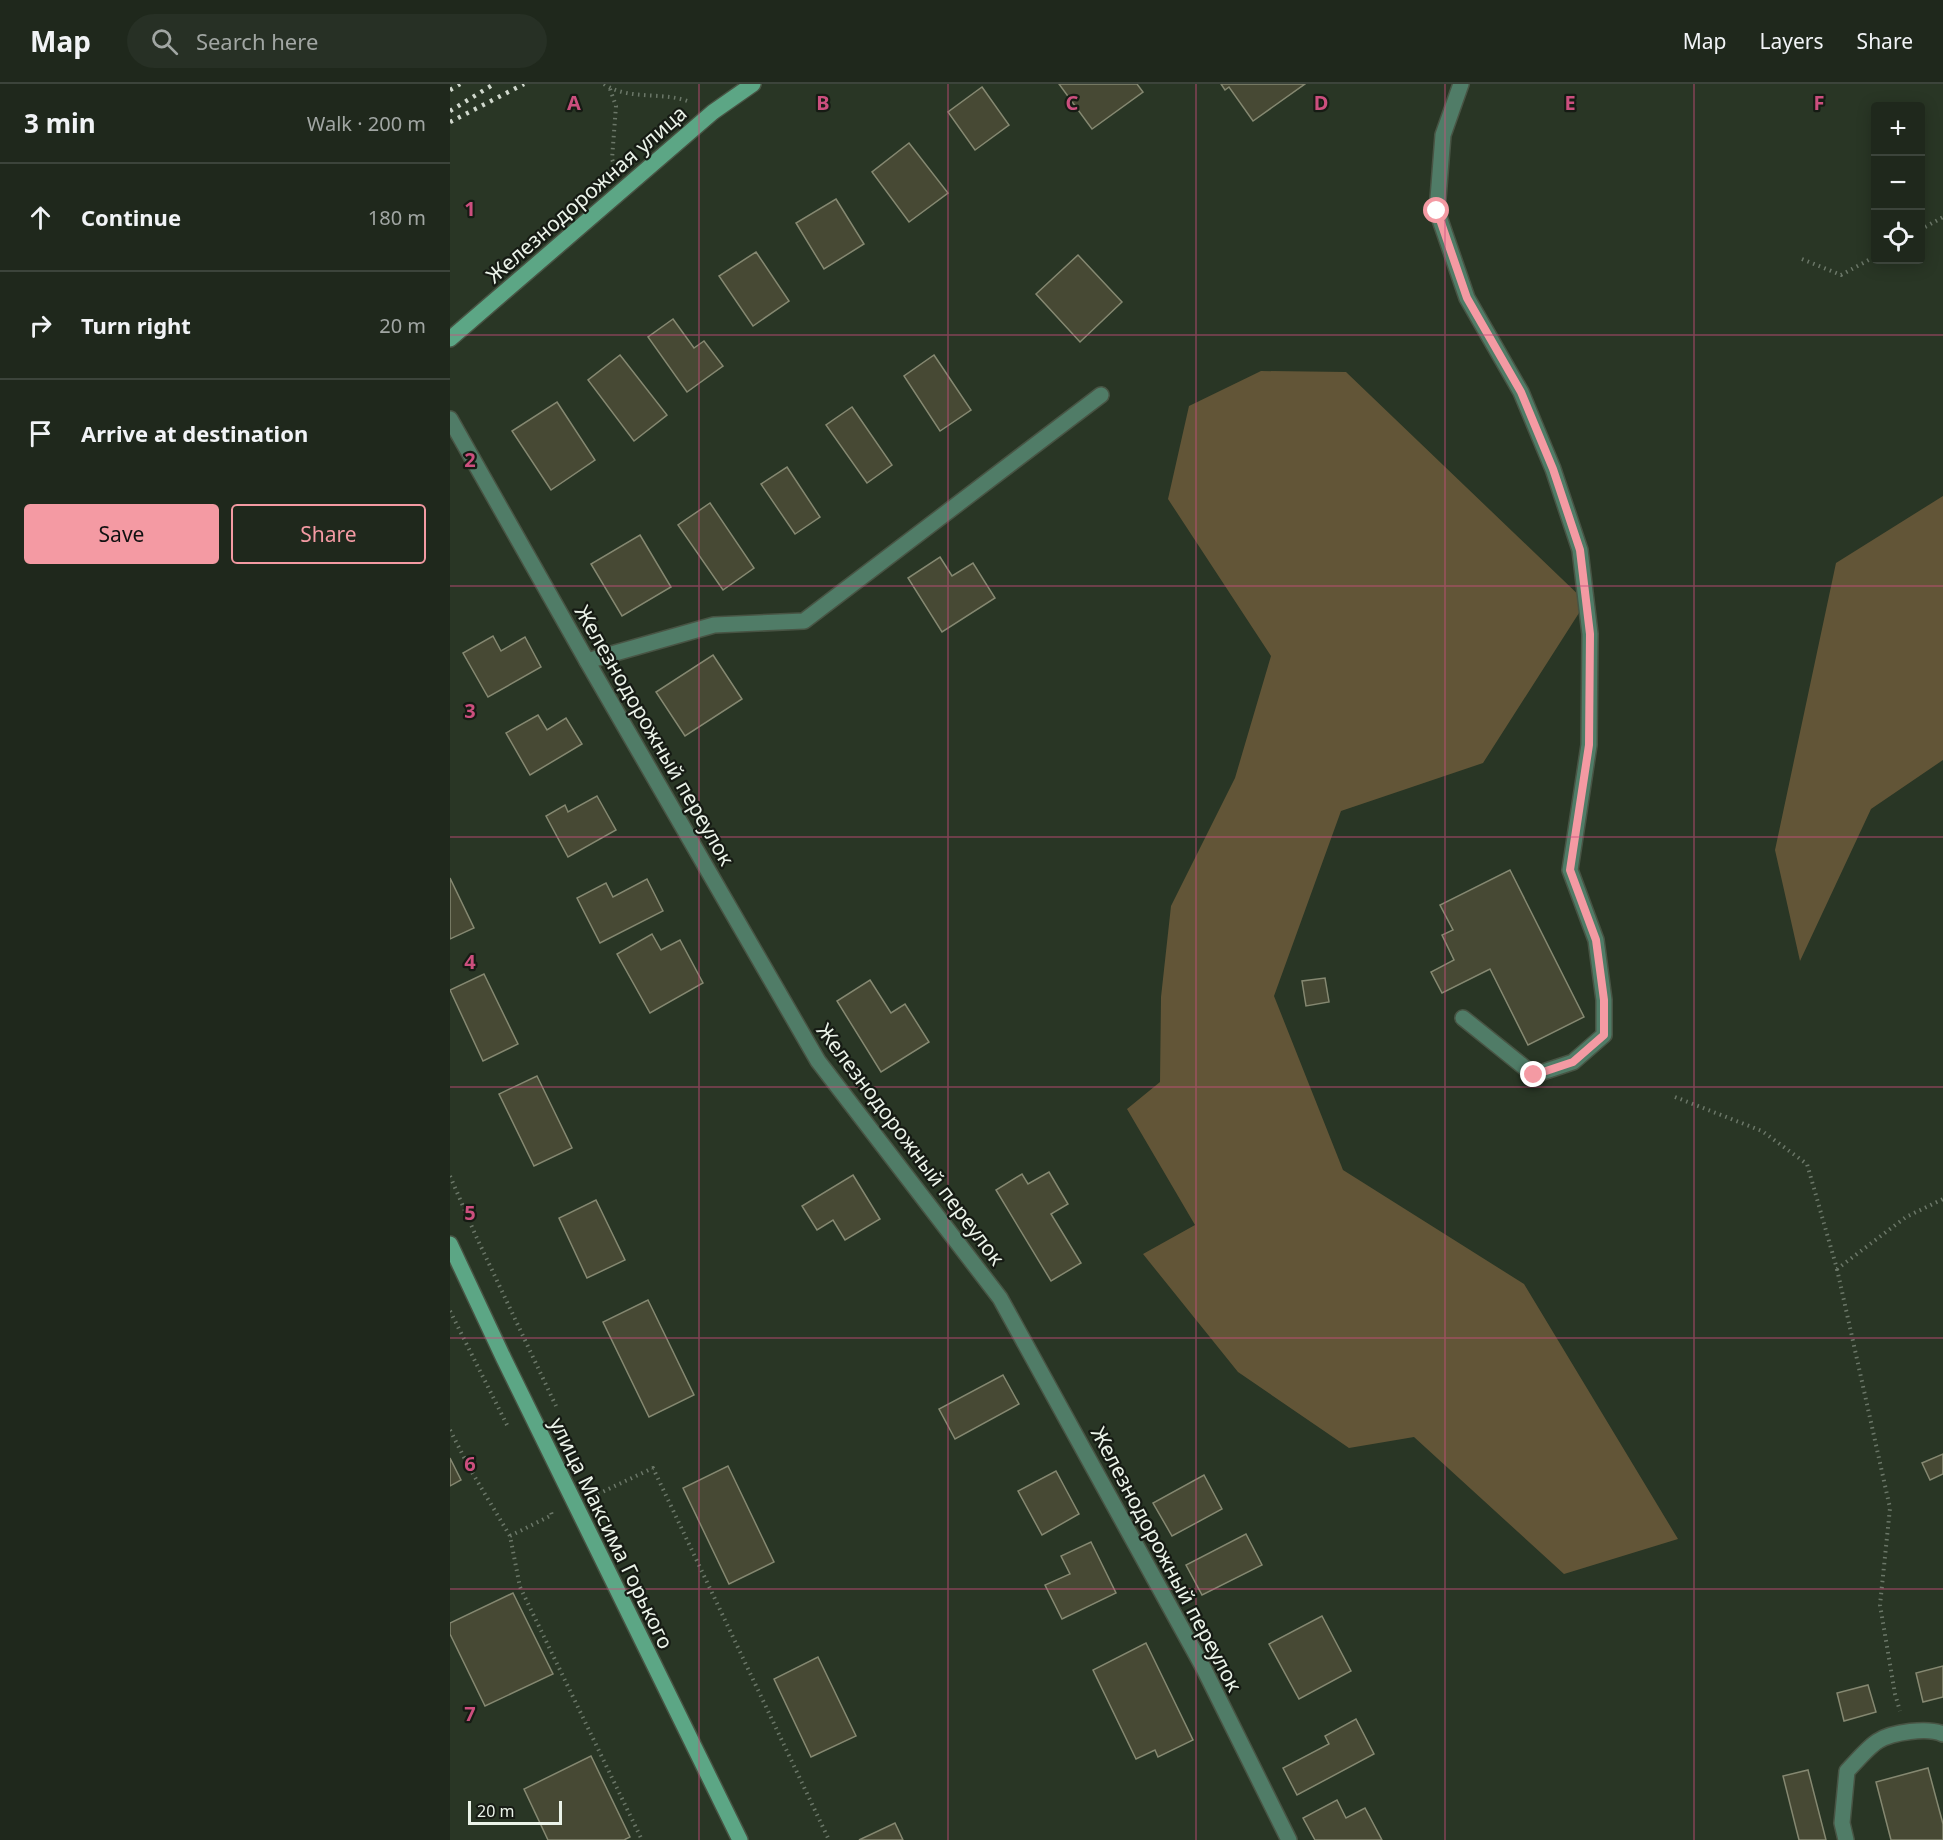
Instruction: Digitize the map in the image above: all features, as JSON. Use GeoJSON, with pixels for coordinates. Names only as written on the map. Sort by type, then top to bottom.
{"type":"FeatureCollection","features":[{"type":"Feature","properties":{"kind":"main road","name":"Железнодорожная улица"},"geometry":{"type":"LineString","coordinates":[[450,339],[713,112],[753,84]]}},
{"type":"Feature","properties":{"kind":"main road","name":"улица Максима Горького"},"geometry":{"type":"LineString","coordinates":[[451,1245],[504,1359],[740,1840]]}},
{"type":"Feature","properties":{"kind":"street"},"geometry":{"type":"LineString","coordinates":[[1461,84],[1443,135],[1437,211],[1467,298],[1521,392],[1553,469],[1580,550],[1590,634],[1589,745],[1570,870],[1596,940],[1604,1000],[1604,1035],[1573,1062],[1534,1075],[1463,1018]]}},
{"type":"Feature","properties":{"kind":"street"},"geometry":{"type":"LineString","coordinates":[[587,661],[714,625],[804,621],[1101,395]]}},
{"type":"Feature","properties":{"kind":"street","name":"Железнодорожный переулок"},"geometry":{"type":"LineString","coordinates":[[450,419],[818,1061],[1000,1298],[1203,1667],[1288,1840]]}},
{"type":"Feature","properties":{"kind":"street"},"geometry":{"type":"LineString","coordinates":[[1846,1840],[1842,1823],[1847,1771],[1878,1740],[1907,1732],[1936,1731],[1943,1734]]}},
{"type":"Feature","properties":{"kind":"path"},"geometry":{"type":"LineString","coordinates":[[604,84],[628,93],[686,100],[713,112]]}},
{"type":"Feature","properties":{"kind":"path"},"geometry":{"type":"LineString","coordinates":[[610,88],[616,106],[612,159],[624,188]]}},
{"type":"Feature","properties":{"kind":"path"},"geometry":{"type":"LineString","coordinates":[[1925,227],[1943,218]]}},
{"type":"Feature","properties":{"kind":"path"},"geometry":{"type":"LineString","coordinates":[[1802,259],[1841,275],[1871,258]]}},
{"type":"Feature","properties":{"kind":"path"},"geometry":{"type":"LineString","coordinates":[[1675,1098],[1762,1131],[1807,1164],[1837,1269],[1890,1508],[1880,1605],[1894,1694],[1907,1732]]}},
{"type":"Feature","properties":{"kind":"path"},"geometry":{"type":"LineString","coordinates":[[450,1176],[557,1408]]}},
{"type":"Feature","properties":{"kind":"path"},"geometry":{"type":"LineString","coordinates":[[1837,1269],[1906,1217],[1943,1199]]}},
{"type":"Feature","properties":{"kind":"path"},"geometry":{"type":"LineString","coordinates":[[450,1311],[511,1434]]}},
{"type":"Feature","properties":{"kind":"path"},"geometry":{"type":"LineString","coordinates":[[450,1430],[470,1469],[510,1536],[520,1587],[642,1840]]}},
{"type":"Feature","properties":{"kind":"path"},"geometry":{"type":"LineString","coordinates":[[593,1484],[598,1495],[653,1468],[829,1840]]}},
{"type":"Feature","properties":{"kind":"path"},"geometry":{"type":"LineString","coordinates":[[510,1536],[552,1515],[547,1505]]}},
{"type":"Feature","properties":{"kind":"shaded area"},"geometry":{"type":"Polygon","coordinates":[[[1261,371],[1346,372],[1586,602],[1483,763],[1341,811],[1274,996],[1343,1170],[1524,1284],[1678,1539],[1564,1574],[1414,1437],[1349,1448],[1238,1372],[1143,1254],[1195,1225],[1127,1109],[1160,1082],[1161,997],[1171,906],[1235,778],[1271,656],[1168,499],[1189,406],[1261,371]]]}},
{"type":"Feature","properties":{"kind":"shaded area"},"geometry":{"type":"Polygon","coordinates":[[[1943,496],[1943,760],[1871,809],[1800,961],[1775,850],[1836,563],[1943,496]]]}},
{"type":"Feature","properties":{"kind":"building"},"geometry":{"type":"Polygon","coordinates":[[[1059,84],[1137,84],[1143,92],[1092,129],[1059,84]]]}},
{"type":"Feature","properties":{"kind":"building"},"geometry":{"type":"Polygon","coordinates":[[[1221,84],[1305,84],[1253,121],[1229,87],[1225,90],[1221,84]]]}},
{"type":"Feature","properties":{"kind":"building"},"geometry":{"type":"Polygon","coordinates":[[[982,87],[1009,125],[975,150],[948,112],[982,87]]]}},
{"type":"Feature","properties":{"kind":"building"},"geometry":{"type":"Polygon","coordinates":[[[909,143],[948,193],[909,222],[872,172],[909,143]]]}},
{"type":"Feature","properties":{"kind":"building"},"geometry":{"type":"Polygon","coordinates":[[[836,199],[864,244],[824,269],[796,223],[836,199]]]}},
{"type":"Feature","properties":{"kind":"building"},"geometry":{"type":"Polygon","coordinates":[[[756,252],[789,301],[753,326],[719,276],[756,252]]]}},
{"type":"Feature","properties":{"kind":"building"},"geometry":{"type":"Polygon","coordinates":[[[1078,255],[1122,302],[1080,342],[1036,294],[1078,255]]]}},
{"type":"Feature","properties":{"kind":"building"},"geometry":{"type":"Polygon","coordinates":[[[673,319],[694,348],[704,341],[723,366],[687,392],[648,337],[673,319]]]}},
{"type":"Feature","properties":{"kind":"building"},"geometry":{"type":"Polygon","coordinates":[[[620,355],[667,415],[634,441],[588,380],[620,355]]]}},
{"type":"Feature","properties":{"kind":"building"},"geometry":{"type":"Polygon","coordinates":[[[934,355],[971,410],[940,431],[904,376],[934,355]]]}},
{"type":"Feature","properties":{"kind":"building"},"geometry":{"type":"Polygon","coordinates":[[[557,402],[595,460],[551,490],[512,431],[557,402]]]}},
{"type":"Feature","properties":{"kind":"building"},"geometry":{"type":"Polygon","coordinates":[[[852,407],[892,465],[867,483],[826,425],[852,407]]]}},
{"type":"Feature","properties":{"kind":"building"},"geometry":{"type":"Polygon","coordinates":[[[787,467],[820,517],[795,534],[761,484],[787,467]]]}},
{"type":"Feature","properties":{"kind":"building"},"geometry":{"type":"Polygon","coordinates":[[[710,503],[754,568],[723,590],[678,525],[710,503]]]}},
{"type":"Feature","properties":{"kind":"building"},"geometry":{"type":"Polygon","coordinates":[[[640,535],[671,587],[622,616],[591,564],[640,535]]]}},
{"type":"Feature","properties":{"kind":"building"},"geometry":{"type":"Polygon","coordinates":[[[940,557],[952,576],[973,563],[995,598],[942,632],[908,578],[940,557]]]}},
{"type":"Feature","properties":{"kind":"building"},"geometry":{"type":"Polygon","coordinates":[[[493,636],[501,651],[525,637],[541,667],[488,697],[463,653],[493,636]]]}},
{"type":"Feature","properties":{"kind":"building"},"geometry":{"type":"Polygon","coordinates":[[[713,655],[742,699],[685,736],[656,692],[713,655]]]}},
{"type":"Feature","properties":{"kind":"building"},"geometry":{"type":"Polygon","coordinates":[[[538,715],[547,730],[566,718],[582,744],[530,775],[506,733],[538,715]]]}},
{"type":"Feature","properties":{"kind":"building"},"geometry":{"type":"Polygon","coordinates":[[[597,796],[616,830],[568,857],[546,816],[565,805],[568,812],[597,796]]]}},
{"type":"Feature","properties":{"kind":"building"},"geometry":{"type":"Polygon","coordinates":[[[1510,870],[1584,1017],[1528,1045],[1490,969],[1442,993],[1431,972],[1454,960],[1442,935],[1453,930],[1440,905],[1510,870]]]}},
{"type":"Feature","properties":{"kind":"building"},"geometry":{"type":"Polygon","coordinates":[[[450,878],[474,928],[450,939],[450,878]]]}},
{"type":"Feature","properties":{"kind":"building"},"geometry":{"type":"Polygon","coordinates":[[[647,879],[663,911],[600,943],[577,898],[606,883],[613,897],[647,879]]]}},
{"type":"Feature","properties":{"kind":"building"},"geometry":{"type":"Polygon","coordinates":[[[652,934],[661,950],[680,940],[703,983],[650,1013],[617,954],[652,934]]]}},
{"type":"Feature","properties":{"kind":"building"},"geometry":{"type":"Polygon","coordinates":[[[484,974],[518,1044],[483,1061],[450,990],[484,974]]]}},
{"type":"Feature","properties":{"kind":"building"},"geometry":{"type":"Polygon","coordinates":[[[1325,978],[1329,1002],[1306,1006],[1302,981],[1325,978]]]}},
{"type":"Feature","properties":{"kind":"building"},"geometry":{"type":"Polygon","coordinates":[[[870,980],[891,1013],[905,1004],[929,1042],[881,1072],[837,1001],[870,980]]]}},
{"type":"Feature","properties":{"kind":"building"},"geometry":{"type":"Polygon","coordinates":[[[537,1076],[572,1148],[534,1166],[499,1094],[537,1076]]]}},
{"type":"Feature","properties":{"kind":"building"},"geometry":{"type":"Polygon","coordinates":[[[1049,1172],[1068,1204],[1051,1214],[1081,1263],[1051,1281],[996,1190],[1022,1174],[1028,1184],[1049,1172]]]}},
{"type":"Feature","properties":{"kind":"building"},"geometry":{"type":"Polygon","coordinates":[[[853,1175],[880,1219],[845,1240],[833,1220],[817,1230],[802,1206],[853,1175]]]}},
{"type":"Feature","properties":{"kind":"building"},"geometry":{"type":"Polygon","coordinates":[[[596,1200],[625,1260],[587,1278],[559,1218],[596,1200]]]}},
{"type":"Feature","properties":{"kind":"building"},"geometry":{"type":"Polygon","coordinates":[[[648,1300],[694,1395],[649,1417],[603,1322],[648,1300]]]}},
{"type":"Feature","properties":{"kind":"building"},"geometry":{"type":"Polygon","coordinates":[[[1003,1375],[1019,1404],[955,1439],[939,1409],[1003,1375]]]}},
{"type":"Feature","properties":{"kind":"building"},"geometry":{"type":"Polygon","coordinates":[[[1943,1454],[1943,1474],[1930,1480],[1922,1463],[1943,1454]]]}},
{"type":"Feature","properties":{"kind":"building"},"geometry":{"type":"Polygon","coordinates":[[[450,1458],[461,1480],[450,1486],[450,1458]]]}},
{"type":"Feature","properties":{"kind":"building"},"geometry":{"type":"Polygon","coordinates":[[[728,1466],[774,1562],[729,1584],[683,1488],[728,1466]]]}},
{"type":"Feature","properties":{"kind":"building"},"geometry":{"type":"Polygon","coordinates":[[[1056,1471],[1079,1514],[1042,1535],[1018,1491],[1056,1471]]]}},
{"type":"Feature","properties":{"kind":"building"},"geometry":{"type":"Polygon","coordinates":[[[1204,1475],[1222,1509],[1172,1536],[1153,1503],[1204,1475]]]}},
{"type":"Feature","properties":{"kind":"building"},"geometry":{"type":"Polygon","coordinates":[[[1246,1534],[1262,1565],[1202,1595],[1186,1565],[1246,1534]]]}},
{"type":"Feature","properties":{"kind":"building"},"geometry":{"type":"Polygon","coordinates":[[[1091,1542],[1116,1593],[1062,1619],[1045,1585],[1070,1574],[1061,1556],[1091,1542]]]}},
{"type":"Feature","properties":{"kind":"building"},"geometry":{"type":"Polygon","coordinates":[[[513,1593],[553,1674],[485,1706],[450,1634],[450,1623],[513,1593]]]}},
{"type":"Feature","properties":{"kind":"building"},"geometry":{"type":"Polygon","coordinates":[[[1322,1616],[1351,1671],[1299,1699],[1269,1644],[1322,1616]]]}},
{"type":"Feature","properties":{"kind":"building"},"geometry":{"type":"Polygon","coordinates":[[[1146,1643],[1193,1740],[1158,1757],[1155,1750],[1136,1759],[1093,1670],[1146,1643]]]}},
{"type":"Feature","properties":{"kind":"building"},"geometry":{"type":"Polygon","coordinates":[[[818,1657],[856,1736],[811,1757],[774,1679],[818,1657]]]}},
{"type":"Feature","properties":{"kind":"building"},"geometry":{"type":"Polygon","coordinates":[[[1943,1666],[1943,1697],[1923,1702],[1916,1673],[1943,1666]]]}},
{"type":"Feature","properties":{"kind":"building"},"geometry":{"type":"Polygon","coordinates":[[[1868,1685],[1876,1712],[1844,1721],[1837,1693],[1868,1685]]]}},
{"type":"Feature","properties":{"kind":"building"},"geometry":{"type":"Polygon","coordinates":[[[1356,1719],[1374,1754],[1297,1795],[1283,1768],[1329,1744],[1325,1736],[1356,1719]]]}},
{"type":"Feature","properties":{"kind":"building"},"geometry":{"type":"Polygon","coordinates":[[[591,1756],[630,1837],[624,1840],[548,1840],[524,1789],[591,1756]]]}},
{"type":"Feature","properties":{"kind":"building"},"geometry":{"type":"Polygon","coordinates":[[[1928,1768],[1943,1824],[1943,1840],[1891,1840],[1876,1782],[1928,1768]]]}},
{"type":"Feature","properties":{"kind":"building"},"geometry":{"type":"Polygon","coordinates":[[[1808,1770],[1826,1840],[1799,1840],[1783,1776],[1808,1770]]]}},
{"type":"Feature","properties":{"kind":"building"},"geometry":{"type":"Polygon","coordinates":[[[1337,1800],[1346,1818],[1365,1808],[1382,1840],[1315,1840],[1303,1818],[1337,1800]]]}},
{"type":"Feature","properties":{"kind":"building"},"geometry":{"type":"Polygon","coordinates":[[[895,1823],[903,1840],[859,1840],[895,1823]]]}},
{"type":"Feature","properties":{"kind":"railway"},"geometry":{"type":"LineString","coordinates":[[450,90],[460,84]]}},
{"type":"Feature","properties":{"kind":"railway"},"geometry":{"type":"LineString","coordinates":[[450,111],[494,84]]}},
{"type":"Feature","properties":{"kind":"railway"},"geometry":{"type":"LineString","coordinates":[[450,122],[524,84]]}},
{"type":"Feature","properties":{"kind":"route"},"geometry":{"type":"LineString","coordinates":[[1437,211],[1467,298],[1521,392],[1553,469],[1580,550],[1590,634],[1589,745],[1570,870],[1596,940],[1604,1000],[1604,1035],[1573,1062],[1534,1075]]}}]}
